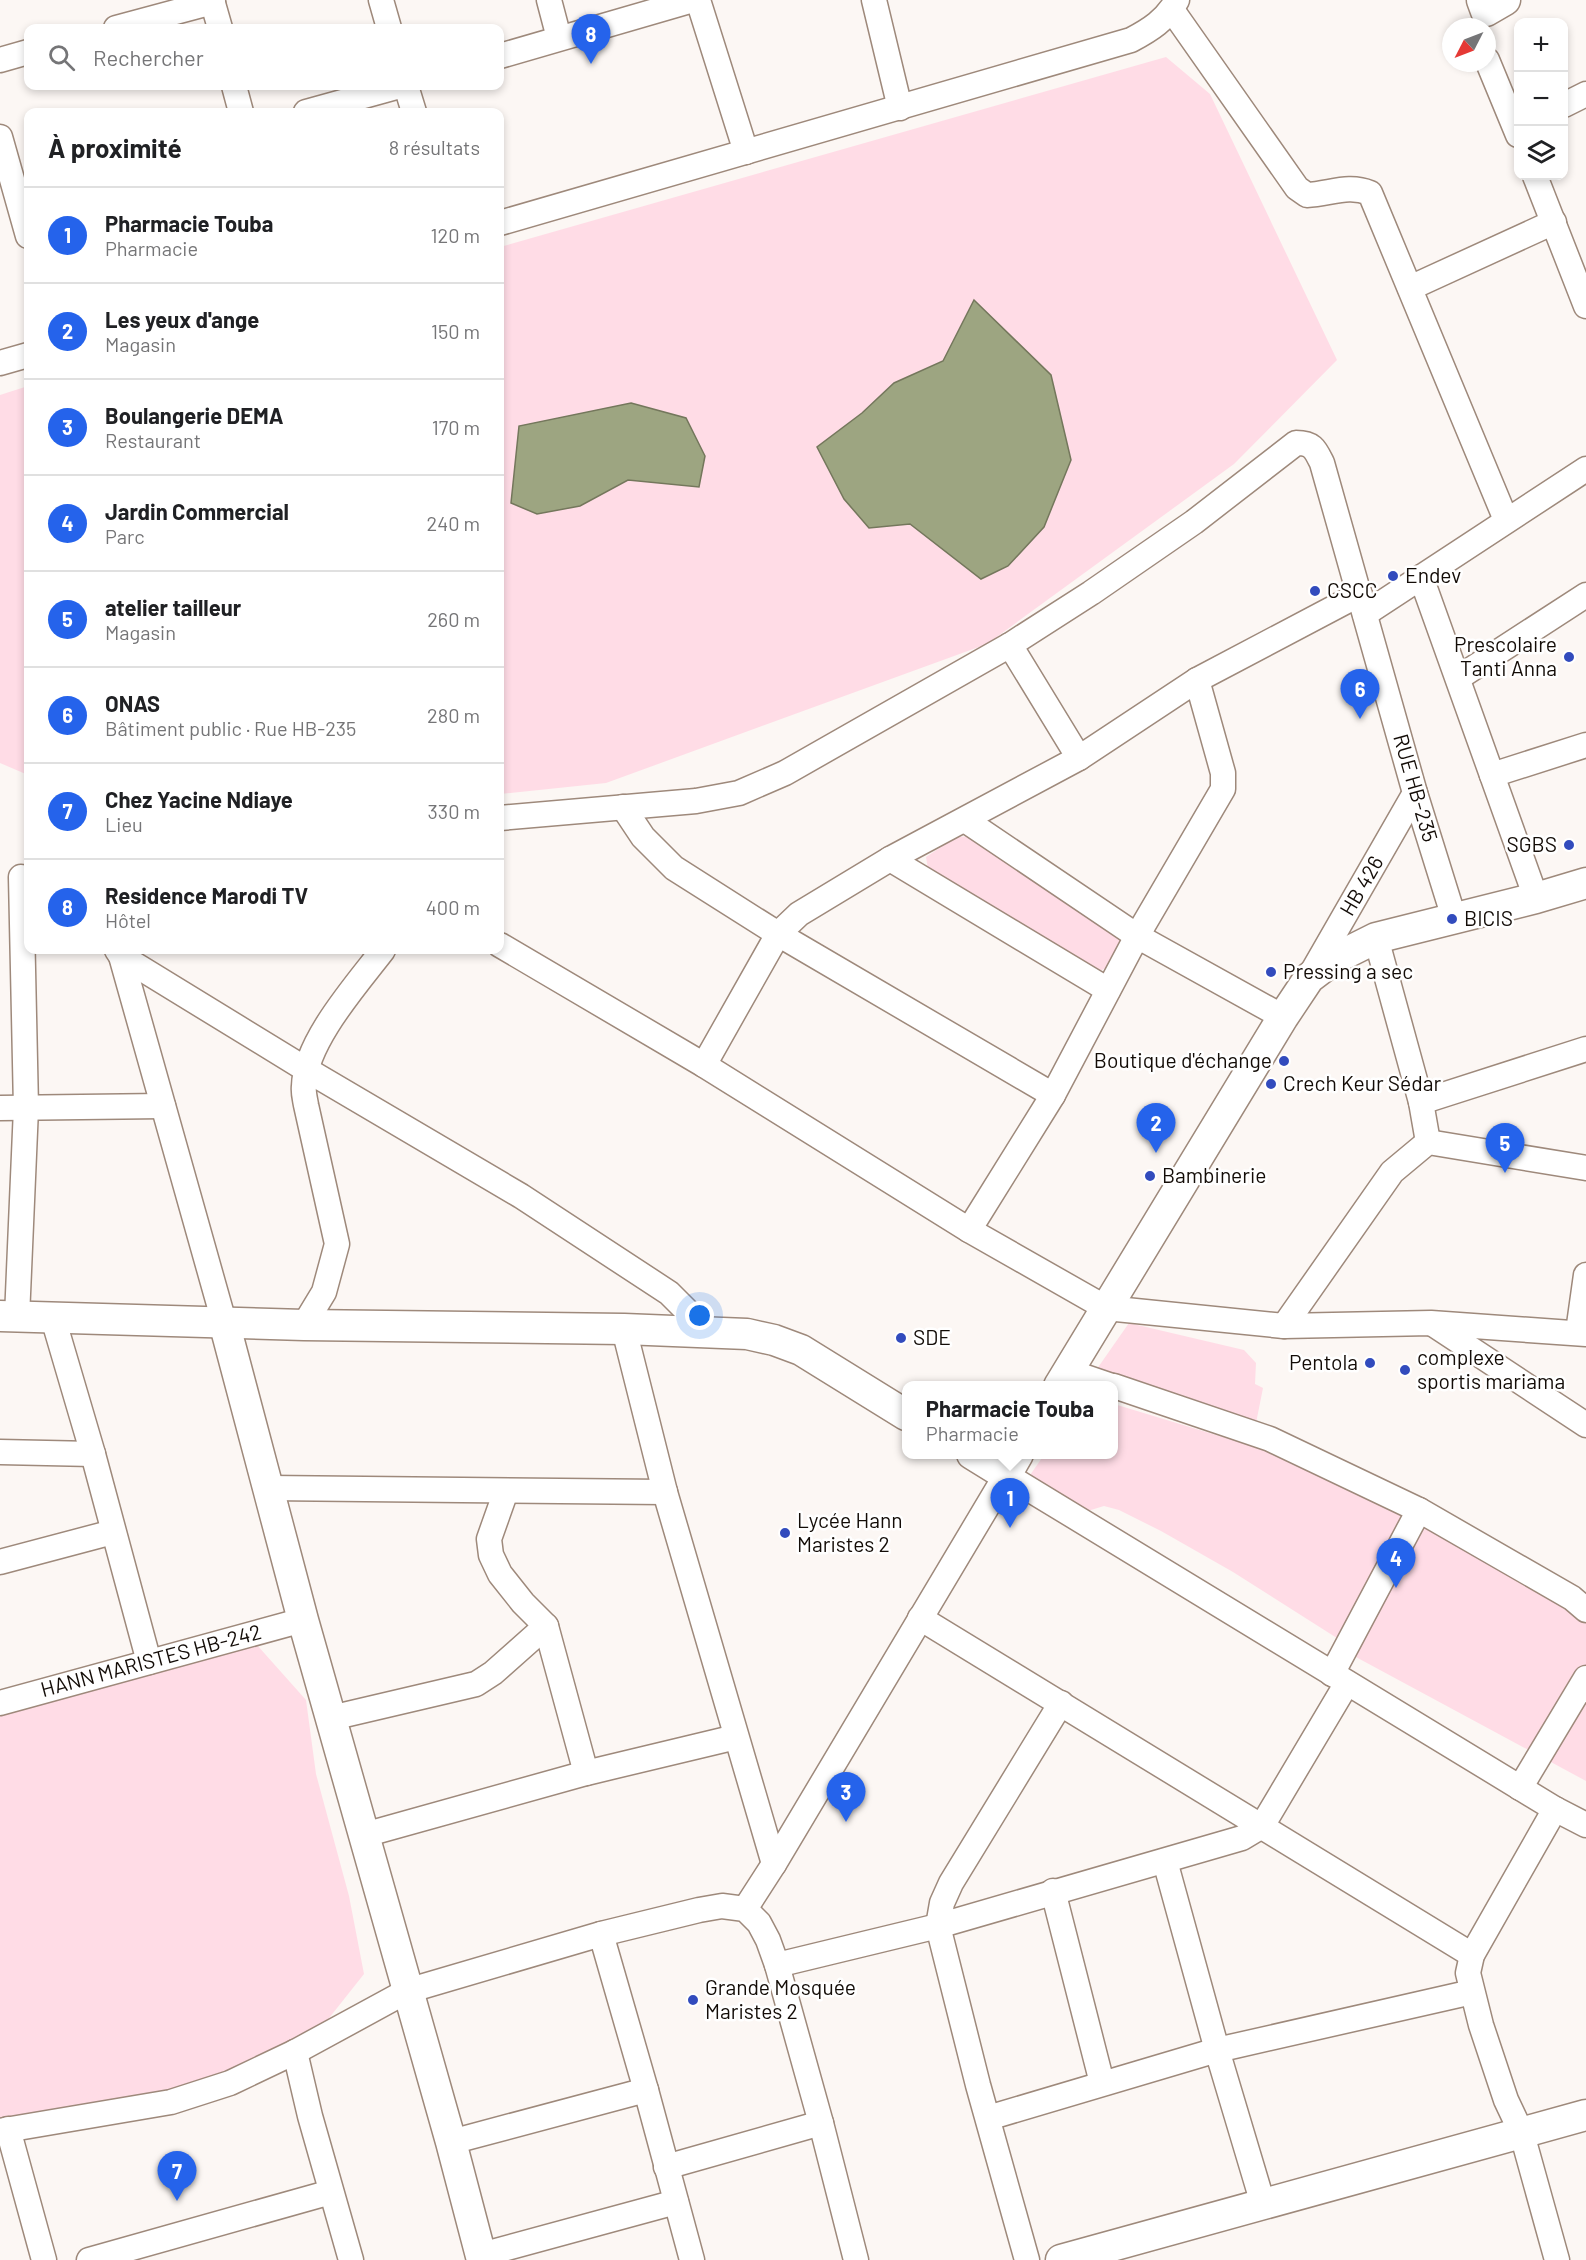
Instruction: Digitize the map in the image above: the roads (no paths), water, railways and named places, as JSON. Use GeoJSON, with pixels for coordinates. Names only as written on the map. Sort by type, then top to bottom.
{"type":"FeatureCollection","features":[{"type":"Feature","properties":{"kind":"street"},"geometry":{"type":"LineString","coordinates":[[381,0],[388,24]]}},
{"type":"Feature","properties":{"kind":"street"},"geometry":{"type":"LineString","coordinates":[[549,0],[559,38]]}},
{"type":"Feature","properties":{"kind":"street"},"geometry":{"type":"LineString","coordinates":[[504,55],[693,0]]}},
{"type":"Feature","properties":{"kind":"street"},"geometry":{"type":"LineString","coordinates":[[698,0],[746,152]]}},
{"type":"Feature","properties":{"kind":"street"},"geometry":{"type":"LineString","coordinates":[[874,0],[900,108]]}},
{"type":"Feature","properties":{"kind":"street"},"geometry":{"type":"LineString","coordinates":[[130,24],[213,1],[219,24]]}},
{"type":"Feature","properties":{"kind":"street"},"geometry":{"type":"LineString","coordinates":[[504,222],[1131,40],[1155,27],[1174,5],[1297,188],[1307,195],[1347,188],[1370,193],[1506,520]]}},
{"type":"Feature","properties":{"kind":"street"},"geometry":{"type":"LineString","coordinates":[[0,60],[24,53]]}},
{"type":"Feature","properties":{"kind":"street"},"geometry":{"type":"LineString","coordinates":[[1492,72],[1516,126]]}},
{"type":"Feature","properties":{"kind":"street"},"geometry":{"type":"LineString","coordinates":[[235,90],[240,108]]}},
{"type":"Feature","properties":{"kind":"street"},"geometry":{"type":"LineString","coordinates":[[320,108],[386,90]]}},
{"type":"Feature","properties":{"kind":"street"},"geometry":{"type":"LineString","coordinates":[[406,90],[413,108]]}},
{"type":"Feature","properties":{"kind":"street"},"geometry":{"type":"LineString","coordinates":[[1568,103],[1586,94]]}},
{"type":"Feature","properties":{"kind":"street"},"geometry":{"type":"LineString","coordinates":[[0,137],[23,194]]}},
{"type":"Feature","properties":{"kind":"street"},"geometry":{"type":"LineString","coordinates":[[1537,180],[1586,306]]}},
{"type":"Feature","properties":{"kind":"street"},"geometry":{"type":"LineString","coordinates":[[1410,288],[1554,222]]}},
{"type":"Feature","properties":{"kind":"street"},"geometry":{"type":"LineString","coordinates":[[0,363],[24,357]]}},
{"type":"Feature","properties":{"kind":"street","name":"RUE HB-235"},"geometry":{"type":"LineString","coordinates":[[1010,645],[1194,522],[1296,443],[1307,443],[1316,450],[1322,463],[1454,918]]}},
{"type":"Feature","properties":{"kind":"street"},"geometry":{"type":"LineString","coordinates":[[704,1065],[778,934],[799,914],[890,859],[1079,758],[1197,680],[1421,577],[1586,469]]}},
{"type":"Feature","properties":{"kind":"street"},"geometry":{"type":"LineString","coordinates":[[1421,577],[1536,898]]}},
{"type":"Feature","properties":{"kind":"street"},"geometry":{"type":"LineString","coordinates":[[1458,678],[1583,603]]}},
{"type":"Feature","properties":{"kind":"street"},"geometry":{"type":"LineString","coordinates":[[504,818],[696,801],[739,793],[785,773],[1010,645],[1079,758]]}},
{"type":"Feature","properties":{"kind":"street"},"geometry":{"type":"LineString","coordinates":[[969,1230],[1053,1095],[1137,936],[1223,789],[1223,773],[1197,680]]}},
{"type":"Feature","properties":{"kind":"street"},"geometry":{"type":"LineString","coordinates":[[1492,775],[1586,745]]}},
{"type":"Feature","properties":{"kind":"street","name":"HB 426"},"geometry":{"type":"LineString","coordinates":[[1308,978],[1416,793]]}},
{"type":"Feature","properties":{"kind":"street"},"geometry":{"type":"LineString","coordinates":[[623,807],[643,837],[674,868],[778,934],[1053,1095]]}},
{"type":"Feature","properties":{"kind":"street"},"geometry":{"type":"LineString","coordinates":[[965,820],[1137,936],[1283,1017]]}},
{"type":"Feature","properties":{"kind":"street"},"geometry":{"type":"LineString","coordinates":[[890,859],[1108,990]]}},
{"type":"Feature","properties":{"kind":"street"},"geometry":{"type":"LineString","coordinates":[[17,875],[26,1108],[9,1317],[304,1325],[624,1329],[747,1334],[774,1340],[801,1350],[902,1412]]}},
{"type":"Feature","properties":{"kind":"street"},"geometry":{"type":"LineString","coordinates":[[1082,1381],[1064,1378],[1308,978],[1334,959],[1377,938],[1586,883]]}},
{"type":"Feature","properties":{"kind":"street"},"geometry":{"type":"LineString","coordinates":[[1377,938],[1421,1102],[1428,1142]]}},
{"type":"Feature","properties":{"kind":"street"},"geometry":{"type":"LineString","coordinates":[[504,947],[704,1065],[969,1230],[1106,1308],[1284,1326],[1431,1323],[1582,1333],[1586,1275]]}},
{"type":"Feature","properties":{"kind":"street"},"geometry":{"type":"LineString","coordinates":[[119,954],[224,1322],[303,1620],[451,2142],[481,2258],[676,2202]]}},
{"type":"Feature","properties":{"kind":"street"},"geometry":{"type":"LineString","coordinates":[[121,954],[307,1070],[521,1196],[669,1293],[689,1313],[698,1333]]}},
{"type":"Feature","properties":{"kind":"street"},"geometry":{"type":"LineString","coordinates":[[304,1325],[324,1292],[337,1244],[306,1105],[304,1086],[307,1070],[321,1034],[380,954]]}},
{"type":"Feature","properties":{"kind":"street"},"geometry":{"type":"LineString","coordinates":[[1421,1102],[1586,1049]]}},
{"type":"Feature","properties":{"kind":"street"},"geometry":{"type":"LineString","coordinates":[[0,1108],[163,1106]]}},
{"type":"Feature","properties":{"kind":"street"},"geometry":{"type":"LineString","coordinates":[[1284,1326],[1392,1172],[1428,1142],[1586,1168]]}},
{"type":"Feature","properties":{"kind":"street"},"geometry":{"type":"LineString","coordinates":[[53,1318],[93,1454],[149,1662]]}},
{"type":"Feature","properties":{"kind":"street"},"geometry":{"type":"LineString","coordinates":[[1431,1323],[1586,1425]]}},
{"type":"Feature","properties":{"kind":"street"},"geometry":{"type":"LineString","coordinates":[[624,1329],[665,1492],[774,1864]]}},
{"type":"Feature","properties":{"kind":"street"},"geometry":{"type":"LineString","coordinates":[[1118,1388],[1270,1439],[1419,1510],[1572,1598],[1586,1610]]}},
{"type":"Feature","properties":{"kind":"street"},"geometry":{"type":"LineString","coordinates":[[0,1452],[93,1454]]}},
{"type":"Feature","properties":{"kind":"street"},"geometry":{"type":"LineString","coordinates":[[988,1459],[1012,1465],[1340,1679],[1555,1809],[1586,1825]]}},
{"type":"Feature","properties":{"kind":"street"},"geometry":{"type":"LineString","coordinates":[[745,1909],[1012,1465]]}},
{"type":"Feature","properties":{"kind":"street"},"geometry":{"type":"LineString","coordinates":[[268,1488],[665,1492]]}},
{"type":"Feature","properties":{"kind":"street"},"geometry":{"type":"LineString","coordinates":[[506,1491],[489,1539],[491,1556],[500,1574],[523,1603],[546,1626],[586,1773]]}},
{"type":"Feature","properties":{"kind":"street"},"geometry":{"type":"LineString","coordinates":[[777,1965],[938,1926],[1053,1891],[1165,1861],[1242,1838],[1262,1826],[1340,1679],[1419,1510]]}},
{"type":"Feature","properties":{"kind":"street"},"geometry":{"type":"LineString","coordinates":[[0,1562],[113,1532]]}},
{"type":"Feature","properties":{"kind":"street"},"geometry":{"type":"LineString","coordinates":[[920,1618],[1472,1955]]}},
{"type":"Feature","properties":{"kind":"street","name":"HANN MARISTES HB-242"},"geometry":{"type":"LineString","coordinates":[[0,1702],[303,1620]]}},
{"type":"Feature","properties":{"kind":"street"},"geometry":{"type":"LineString","coordinates":[[331,1718],[476,1684],[508,1662],[546,1626]]}},
{"type":"Feature","properties":{"kind":"street"},"geometry":{"type":"LineString","coordinates":[[1520,1788],[1586,1678]]}},
{"type":"Feature","properties":{"kind":"street"},"geometry":{"type":"LineString","coordinates":[[1027,2260],[938,1926],[942,1903],[951,1883],[1062,1703]]}},
{"type":"Feature","properties":{"kind":"street"},"geometry":{"type":"LineString","coordinates":[[364,1835],[586,1773],[736,1737]]}},
{"type":"Feature","properties":{"kind":"street"},"geometry":{"type":"LineString","coordinates":[[1555,1809],[1472,1955],[1468,1973],[1493,2062],[1506,2100],[1522,2134],[1557,2260]]}},
{"type":"Feature","properties":{"kind":"street"},"geometry":{"type":"LineString","coordinates":[[1165,1861],[1217,2050],[1263,2204]]}},
{"type":"Feature","properties":{"kind":"street"},"geometry":{"type":"LineString","coordinates":[[1053,1891],[1102,2083]]}},
{"type":"Feature","properties":{"kind":"street"},"geometry":{"type":"LineString","coordinates":[[44,2260],[4,2130],[171,2102],[230,2083],[295,2052],[407,1991],[601,1934],[722,1906],[745,1909],[759,1923],[768,1940],[821,2123],[856,2260]]}},
{"type":"Feature","properties":{"kind":"street"},"geometry":{"type":"LineString","coordinates":[[601,1934],[692,2260]]}},
{"type":"Feature","properties":{"kind":"street"},"geometry":{"type":"LineString","coordinates":[[988,2118],[1217,2050],[1472,1992]]}},
{"type":"Feature","properties":{"kind":"street"},"geometry":{"type":"LineString","coordinates":[[295,2052],[351,2260]]}},
{"type":"Feature","properties":{"kind":"street"},"geometry":{"type":"LineString","coordinates":[[451,2142],[646,2090]]}},
{"type":"Feature","properties":{"kind":"street"},"geometry":{"type":"LineString","coordinates":[[1064,2260],[1586,2115]]}},
{"type":"Feature","properties":{"kind":"street"},"geometry":{"type":"LineString","coordinates":[[666,2167],[821,2123]]}},
{"type":"Feature","properties":{"kind":"street"},"geometry":{"type":"LineString","coordinates":[[89,2260],[331,2192]]}},
{"type":"Feature","properties":{"kind":"place","name":"Residence Marodi TV"},"geometry":{"type":"Point","coordinates":[591,64]}},
{"type":"Feature","properties":{"kind":"place","name":"Endev"},"geometry":{"type":"Point","coordinates":[1393,576]}},
{"type":"Feature","properties":{"kind":"place","name":"CSCC"},"geometry":{"type":"Point","coordinates":[1315,591]}},
{"type":"Feature","properties":{"kind":"place","name":"Prescolaire Tanti Anna"},"geometry":{"type":"Point","coordinates":[1569,657]}},
{"type":"Feature","properties":{"kind":"place","name":"ONAS"},"geometry":{"type":"Point","coordinates":[1360,719]}},
{"type":"Feature","properties":{"kind":"place","name":"SGBS"},"geometry":{"type":"Point","coordinates":[1569,845]}},
{"type":"Feature","properties":{"kind":"place","name":"BICIS"},"geometry":{"type":"Point","coordinates":[1452,919]}},
{"type":"Feature","properties":{"kind":"place","name":"Pressing a sec"},"geometry":{"type":"Point","coordinates":[1271,972]}},
{"type":"Feature","properties":{"kind":"place","name":"Boutique d'échange"},"geometry":{"type":"Point","coordinates":[1284,1061]}},
{"type":"Feature","properties":{"kind":"place","name":"Crech Keur Sédar"},"geometry":{"type":"Point","coordinates":[1271,1084]}},
{"type":"Feature","properties":{"kind":"place","name":"Les yeux d'ange"},"geometry":{"type":"Point","coordinates":[1156,1153]}},
{"type":"Feature","properties":{"kind":"place","name":"atelier tailleur"},"geometry":{"type":"Point","coordinates":[1505,1173]}},
{"type":"Feature","properties":{"kind":"place","name":"Bambinerie"},"geometry":{"type":"Point","coordinates":[1150,1176]}},
{"type":"Feature","properties":{"kind":"place","name":"SDE"},"geometry":{"type":"Point","coordinates":[901,1338]}},
{"type":"Feature","properties":{"kind":"place","name":"Pentola"},"geometry":{"type":"Point","coordinates":[1370,1363]}},
{"type":"Feature","properties":{"kind":"place","name":"complexe sportis mariama"},"geometry":{"type":"Point","coordinates":[1405,1370]}},
{"type":"Feature","properties":{"kind":"place","name":"Pharmacie Touba"},"geometry":{"type":"Point","coordinates":[1010,1528]}},
{"type":"Feature","properties":{"kind":"place","name":"Lycée Hann Maristes 2"},"geometry":{"type":"Point","coordinates":[785,1533]}},
{"type":"Feature","properties":{"kind":"place","name":"Jardin Commercial"},"geometry":{"type":"Point","coordinates":[1396,1588]}},
{"type":"Feature","properties":{"kind":"place","name":"Boulangerie DEMA"},"geometry":{"type":"Point","coordinates":[846,1822]}},
{"type":"Feature","properties":{"kind":"place","name":"Grande Mosquée Maristes 2"},"geometry":{"type":"Point","coordinates":[693,2000]}},
{"type":"Feature","properties":{"kind":"place","name":"Chez Yacine Ndiaye"},"geometry":{"type":"Point","coordinates":[177,2201]}}]}
